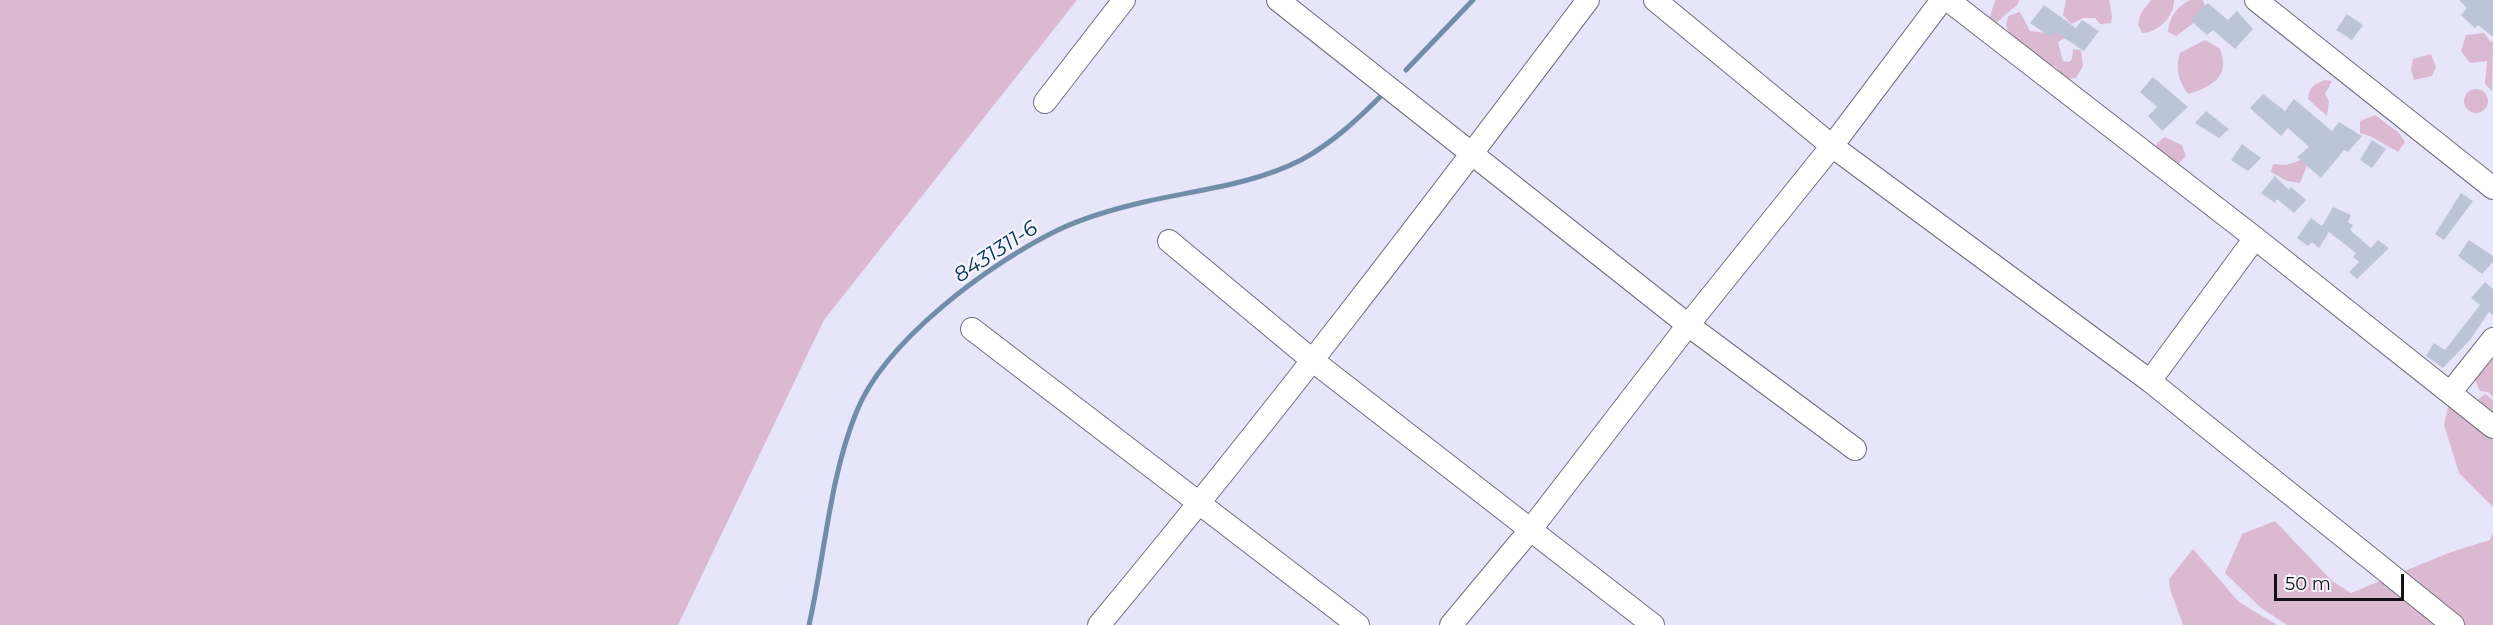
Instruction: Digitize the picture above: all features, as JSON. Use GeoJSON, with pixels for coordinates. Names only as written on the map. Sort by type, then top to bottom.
{"type":"FeatureCollection","features":[{"type":"Feature","properties":{"kind":"street"},"geometry":{"type":"LineString","coordinates":[[1045,102],[1124,0]]}},
{"type":"Feature","properties":{"kind":"street"},"geometry":{"type":"LineString","coordinates":[[1278,0],[1688,326],[1855,448]]}},
{"type":"Feature","properties":{"kind":"street"},"geometry":{"type":"LineString","coordinates":[[1099,625],[1200,504],[1588,0]]}},
{"type":"Feature","properties":{"kind":"street"},"geometry":{"type":"LineString","coordinates":[[1654,0],[1832,146],[2150,381],[2452,625]]}},
{"type":"Feature","properties":{"kind":"street"},"geometry":{"type":"LineString","coordinates":[[1451,625],[1531,529],[1688,326],[1832,146],[1942,0]]}},
{"type":"Feature","properties":{"kind":"street"},"geometry":{"type":"LineString","coordinates":[[1948,0],[2255,238],[2493,428]]}},
{"type":"Feature","properties":{"kind":"street"},"geometry":{"type":"LineString","coordinates":[[2256,0],[2493,188]]}},
{"type":"Feature","properties":{"kind":"street"},"geometry":{"type":"LineString","coordinates":[[2150,381],[2255,238]]}},
{"type":"Feature","properties":{"kind":"street"},"geometry":{"type":"LineString","coordinates":[[1168,241],[1312,360],[1653,625]]}},
{"type":"Feature","properties":{"kind":"street"},"geometry":{"type":"LineString","coordinates":[[972,329],[1358,625]]}},
{"type":"Feature","properties":{"kind":"street"},"geometry":{"type":"LineString","coordinates":[[2450,393],[2493,339]]}},
{"type":"Feature","properties":{"kind":"shaded area"},"geometry":{"type":"Polygon","coordinates":[[[0,0],[1077,0],[824,320],[678,625],[0,625],[0,0]]]}},
{"type":"Feature","properties":{"kind":"shaded area"},"geometry":{"type":"Polygon","coordinates":[[[1995,0],[2019,0],[2018,4],[1996,23],[1990,17],[1995,0]]]}},
{"type":"Feature","properties":{"kind":"shaded area"},"geometry":{"type":"Polygon","coordinates":[[[2066,0],[2109,0],[2111,23],[2100,24],[2095,18],[2083,18],[2071,24],[2063,15],[2066,0]]]}},
{"type":"Feature","properties":{"kind":"shaded area"},"geometry":{"type":"Polygon","coordinates":[[[2151,0],[2174,0],[2171,12],[2164,23],[2154,30],[2142,33],[2138,24],[2141,13],[2151,0]]]}},
{"type":"Feature","properties":{"kind":"shaded area"},"geometry":{"type":"Polygon","coordinates":[[[2190,0],[2203,0],[2206,10],[2199,19],[2176,36],[2168,32],[2174,13],[2190,0]]]}},
{"type":"Feature","properties":{"kind":"shaded area"},"geometry":{"type":"Polygon","coordinates":[[[2020,12],[2030,31],[2048,33],[2056,27],[2065,38],[2058,42],[2063,61],[2069,62],[2072,59],[2073,49],[2081,50],[2083,66],[2076,78],[2065,79],[2055,66],[2039,64],[2011,37],[2006,26],[2008,16],[2020,12]]]}},
{"type":"Feature","properties":{"kind":"shaded area"},"geometry":{"type":"Polygon","coordinates":[[[2484,33],[2491,42],[2493,41],[2492,91],[2485,84],[2487,61],[2470,63],[2461,51],[2466,35],[2484,33]]]}},
{"type":"Feature","properties":{"kind":"shaded area"},"geometry":{"type":"Polygon","coordinates":[[[2205,40],[2220,49],[2223,59],[2221,74],[2211,84],[2188,94],[2178,74],[2180,53],[2205,40]]]}},
{"type":"Feature","properties":{"kind":"shaded area"},"geometry":{"type":"Polygon","coordinates":[[[2431,54],[2436,67],[2432,76],[2414,80],[2411,70],[2413,59],[2431,54]]]}},
{"type":"Feature","properties":{"kind":"shaded area"},"geometry":{"type":"Polygon","coordinates":[[[2325,80],[2332,81],[2325,94],[2329,101],[2327,116],[2308,99],[2313,86],[2325,80]]]}},
{"type":"Feature","properties":{"kind":"shaded area"},"geometry":{"type":"Polygon","coordinates":[[[2476,89],[2485,92],[2488,101],[2485,110],[2476,113],[2467,110],[2464,101],[2467,92],[2476,89]]]}},
{"type":"Feature","properties":{"kind":"shaded area"},"geometry":{"type":"Polygon","coordinates":[[[2375,115],[2399,133],[2405,142],[2398,152],[2360,133],[2360,121],[2375,115]]]}},
{"type":"Feature","properties":{"kind":"shaded area"},"geometry":{"type":"Polygon","coordinates":[[[2165,137],[2182,145],[2186,156],[2178,164],[2156,153],[2157,143],[2165,137]]]}},
{"type":"Feature","properties":{"kind":"shaded area"},"geometry":{"type":"Polygon","coordinates":[[[2304,159],[2308,163],[2300,183],[2287,181],[2271,172],[2273,164],[2286,165],[2304,159]]]}},
{"type":"Feature","properties":{"kind":"shaded area"},"geometry":{"type":"Polygon","coordinates":[[[2493,355],[2493,397],[2488,392],[2480,391],[2474,377],[2493,355]]]}},
{"type":"Feature","properties":{"kind":"shaded area"},"geometry":{"type":"Polygon","coordinates":[[[2485,394],[2493,400],[2493,507],[2459,473],[2444,425],[2449,403],[2476,401],[2485,394]]]}},
{"type":"Feature","properties":{"kind":"shaded area"},"geometry":{"type":"Polygon","coordinates":[[[2275,521],[2332,581],[2351,593],[2451,552],[2490,540],[2493,532],[2493,625],[2287,625],[2260,607],[2225,573],[2242,534],[2275,521]]]}},
{"type":"Feature","properties":{"kind":"shaded area"},"geometry":{"type":"Polygon","coordinates":[[[2193,549],[2239,602],[2277,625],[2183,625],[2170,589],[2169,579],[2193,549]]]}},
{"type":"Feature","properties":{"kind":"building"},"geometry":{"type":"Polygon","coordinates":[[[2459,0],[2493,0],[2493,37],[2478,25],[2475,28],[2461,15],[2467,8],[2459,0]]]}},
{"type":"Feature","properties":{"kind":"building"},"geometry":{"type":"Polygon","coordinates":[[[2208,3],[2228,20],[2237,11],[2253,29],[2235,49],[2213,30],[2207,35],[2190,20],[2208,3]]]}},
{"type":"Feature","properties":{"kind":"building"},"geometry":{"type":"Polygon","coordinates":[[[2044,5],[2076,28],[2082,20],[2099,31],[2084,51],[2055,32],[2051,37],[2030,23],[2044,5]]]}},
{"type":"Feature","properties":{"kind":"building"},"geometry":{"type":"Polygon","coordinates":[[[2347,14],[2363,25],[2352,40],[2336,30],[2347,14]]]}},
{"type":"Feature","properties":{"kind":"building"},"geometry":{"type":"Polygon","coordinates":[[[2153,77],[2188,107],[2162,131],[2148,116],[2157,107],[2140,92],[2153,77]]]}},
{"type":"Feature","properties":{"kind":"building"},"geometry":{"type":"Polygon","coordinates":[[[2263,94],[2285,111],[2294,99],[2332,131],[2339,122],[2362,136],[2348,152],[2344,150],[2321,178],[2297,157],[2309,147],[2288,128],[2281,136],[2250,108],[2263,94]]]}},
{"type":"Feature","properties":{"kind":"building"},"geometry":{"type":"Polygon","coordinates":[[[2206,111],[2229,129],[2219,138],[2195,123],[2206,111]]]}},
{"type":"Feature","properties":{"kind":"building"},"geometry":{"type":"Polygon","coordinates":[[[2372,140],[2386,149],[2372,168],[2360,160],[2372,140]]]}},
{"type":"Feature","properties":{"kind":"building"},"geometry":{"type":"Polygon","coordinates":[[[2242,144],[2261,158],[2248,171],[2231,160],[2242,144]]]}},
{"type":"Feature","properties":{"kind":"building"},"geometry":{"type":"Polygon","coordinates":[[[2275,176],[2289,190],[2291,187],[2306,200],[2294,213],[2277,199],[2275,203],[2261,193],[2275,176]]]}},
{"type":"Feature","properties":{"kind":"building"},"geometry":{"type":"Polygon","coordinates":[[[2461,193],[2473,201],[2444,240],[2435,234],[2461,193]]]}},
{"type":"Feature","properties":{"kind":"building"},"geometry":{"type":"Polygon","coordinates":[[[2333,207],[2351,215],[2348,222],[2353,225],[2350,230],[2371,248],[2378,240],[2389,248],[2357,279],[2349,272],[2359,262],[2353,257],[2356,253],[2329,232],[2319,248],[2312,242],[2308,246],[2297,238],[2311,218],[2322,226],[2333,207]]]}},
{"type":"Feature","properties":{"kind":"building"},"geometry":{"type":"Polygon","coordinates":[[[2469,240],[2493,256],[2493,262],[2482,274],[2458,256],[2469,240]]]}},
{"type":"Feature","properties":{"kind":"building"},"geometry":{"type":"Polygon","coordinates":[[[2485,282],[2493,289],[2493,316],[2489,312],[2470,340],[2443,368],[2426,356],[2434,343],[2445,350],[2480,305],[2471,298],[2485,282]]]}},
{"type":"Feature","properties":{"kind":"waterway","name":"8431311-6"},"geometry":{"type":"LineString","coordinates":[[1406,70],[1473,0]]}},
{"type":"Feature","properties":{"kind":"waterway","name":"8431311-6"},"geometry":{"type":"LineString","coordinates":[[809,625],[833,491],[847,438],[856,413],[870,386],[914,332],[972,283],[1031,244],[1058,230],[1079,221],[1144,202],[1244,181],[1301,160],[1335,138],[1385,92]]}}]}
